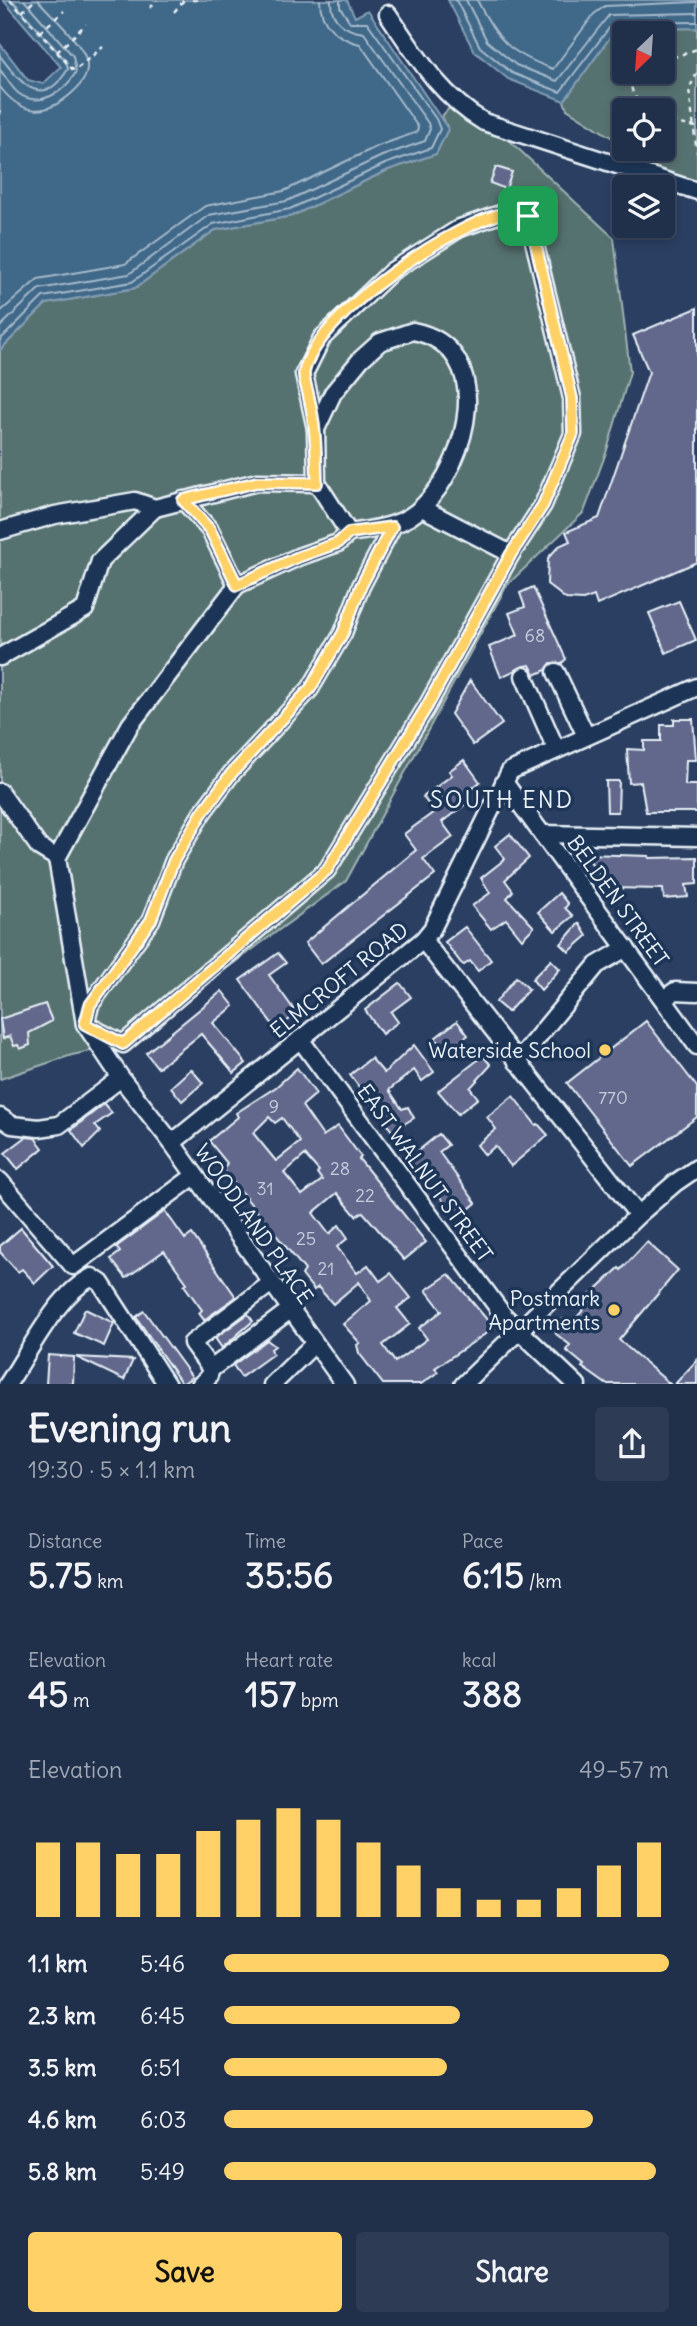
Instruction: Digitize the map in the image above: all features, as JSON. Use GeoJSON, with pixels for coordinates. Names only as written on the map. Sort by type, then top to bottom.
{"type":"FeatureCollection","features":[{"type":"Feature","properties":{"kind":"street"},"geometry":{"type":"LineString","coordinates":[[388,14],[438,85],[465,111],[484,122],[697,191]]}},
{"type":"Feature","properties":{"kind":"street"},"geometry":{"type":"LineString","coordinates":[[85,1024],[123,1044],[327,870],[426,708],[511,554],[543,505],[573,434],[572,398],[531,224],[522,212],[506,212],[460,228],[392,271],[321,338],[304,374],[316,429],[317,483],[349,533]]}},
{"type":"Feature","properties":{"kind":"street"},"geometry":{"type":"LineString","coordinates":[[85,1024],[57,858],[130,725],[237,585],[298,557],[338,543],[349,533],[392,527],[422,508],[455,463],[466,424],[468,401],[459,365],[441,341],[413,331],[380,342],[347,374],[323,411],[316,429]]}},
{"type":"Feature","properties":{"kind":"street"},"geometry":{"type":"LineString","coordinates":[[0,657],[85,609],[100,561],[155,508],[257,482],[317,483]]}},
{"type":"Feature","properties":{"kind":"street"},"geometry":{"type":"LineString","coordinates":[[183,500],[210,530],[237,585]]}},
{"type":"Feature","properties":{"kind":"street"},"geometry":{"type":"LineString","coordinates":[[0,530],[55,515],[135,501],[155,508]]}},
{"type":"Feature","properties":{"kind":"street"},"geometry":{"type":"LineString","coordinates":[[422,508],[511,554]]}},
{"type":"Feature","properties":{"kind":"street"},"geometry":{"type":"LineString","coordinates":[[85,1024],[90,1005],[151,920],[174,860],[202,813],[231,774],[310,689],[343,633],[361,586],[392,527]]}},
{"type":"Feature","properties":{"kind":"street"},"geometry":{"type":"LineString","coordinates":[[556,672],[586,736]]}},
{"type":"Feature","properties":{"kind":"street"},"geometry":{"type":"LineString","coordinates":[[524,676],[556,749]]}},
{"type":"Feature","properties":{"kind":"street","name":"ELMCROFT ROAD"},"geometry":{"type":"LineString","coordinates":[[172,1143],[423,940],[432,929],[504,782],[515,768],[697,687]]}},
{"type":"Feature","properties":{"kind":"street","name":"BELDEN STREET"},"geometry":{"type":"LineString","coordinates":[[504,782],[697,1046]]}},
{"type":"Feature","properties":{"kind":"street"},"geometry":{"type":"LineString","coordinates":[[0,792],[39,847],[57,858]]}},
{"type":"Feature","properties":{"kind":"street"},"geometry":{"type":"LineString","coordinates":[[542,834],[697,837]]}},
{"type":"Feature","properties":{"kind":"street"},"geometry":{"type":"LineString","coordinates":[[423,940],[638,1215]]}},
{"type":"Feature","properties":{"kind":"street"},"geometry":{"type":"LineString","coordinates":[[517,1062],[597,965],[626,948]]}},
{"type":"Feature","properties":{"kind":"street"},"geometry":{"type":"LineString","coordinates":[[664,999],[675,991],[697,992]]}},
{"type":"Feature","properties":{"kind":"street","name":"WOODLAND PLACE"},"geometry":{"type":"LineString","coordinates":[[85,1024],[125,1083],[172,1143],[193,1177],[345,1384]]}},
{"type":"Feature","properties":{"kind":"street","name":"EAST WALNUT STREET"},"geometry":{"type":"LineString","coordinates":[[300,1039],[518,1331],[577,1384]]}},
{"type":"Feature","properties":{"kind":"street"},"geometry":{"type":"LineString","coordinates":[[0,1117],[12,1125],[39,1128],[59,1125],[125,1083]]}},
{"type":"Feature","properties":{"kind":"street"},"geometry":{"type":"LineString","coordinates":[[463,1384],[638,1215],[697,1168]]}},
{"type":"Feature","properties":{"kind":"street"},"geometry":{"type":"LineString","coordinates":[[0,1181],[73,1266],[193,1177]]}},
{"type":"Feature","properties":{"kind":"street"},"geometry":{"type":"LineString","coordinates":[[7,1384],[69,1293],[75,1286],[92,1277],[101,1283],[167,1384]]}},
{"type":"Feature","properties":{"kind":"street"},"geometry":{"type":"LineString","coordinates":[[211,1369],[192,1343],[271,1284]]}},
{"type":"Feature","properties":{"kind":"street"},"geometry":{"type":"LineString","coordinates":[[200,1384],[208,1378],[211,1369],[290,1310]]}},
{"type":"Feature","properties":{"kind":"street"},"geometry":{"type":"LineString","coordinates":[[272,1384],[314,1343]]}},
{"type":"Feature","properties":{"kind":"path"},"geometry":{"type":"LineString","coordinates":[[10,0],[74,71],[103,47]]}},
{"type":"Feature","properties":{"kind":"path"},"geometry":{"type":"LineString","coordinates":[[21,13],[35,0]]}},
{"type":"Feature","properties":{"kind":"path"},"geometry":{"type":"LineString","coordinates":[[150,8],[157,0]]}},
{"type":"Feature","properties":{"kind":"path"},"geometry":{"type":"LineString","coordinates":[[174,12],[184,0]]}},
{"type":"Feature","properties":{"kind":"path"},"geometry":{"type":"LineString","coordinates":[[39,33],[64,11]]}},
{"type":"Feature","properties":{"kind":"path"},"geometry":{"type":"LineString","coordinates":[[57,52],[86,24]]}},
{"type":"Feature","properties":{"kind":"path"},"geometry":{"type":"LineString","coordinates":[[676,56],[697,49]]}},
{"type":"Feature","properties":{"kind":"path"},"geometry":{"type":"LineString","coordinates":[[697,73],[689,89],[696,127],[694,139],[697,153]]}},
{"type":"Feature","properties":{"kind":"path"},"geometry":{"type":"LineString","coordinates":[[675,122],[696,127]]}},
{"type":"Feature","properties":{"kind":"green space"},"geometry":{"type":"Polygon","coordinates":[[[676,28],[697,28],[697,188],[679,182],[675,179],[675,175],[668,175],[647,161],[675,161],[675,98],[612,98],[612,138],[567,109],[564,101],[612,35],[612,84],[676,84],[676,28]]]}},
{"type":"Feature","properties":{"kind":"green space"},"geometry":{"type":"Polygon","coordinates":[[[450,107],[467,120],[497,129],[614,238],[630,372],[607,450],[584,512],[507,585],[346,881],[123,1044],[72,1055],[0,1079],[0,350],[46,304],[135,288],[215,230],[292,216],[388,170],[436,154],[448,129],[442,116],[450,107]]]}},
{"type":"Feature","properties":{"kind":"water"},"geometry":{"type":"Polygon","coordinates":[[[3,0],[347,0],[355,17],[368,10],[448,129],[436,154],[388,170],[292,216],[215,230],[135,288],[46,304],[0,350],[0,44],[28,80],[43,84],[61,67],[3,0]]]}},
{"type":"Feature","properties":{"kind":"water"},"geometry":{"type":"Polygon","coordinates":[[[448,0],[697,0],[697,28],[676,28],[676,21],[612,21],[612,35],[564,101],[508,79],[474,51],[448,0]]]}},
{"type":"Feature","properties":{"kind":"building"},"geometry":{"type":"Polygon","coordinates":[[[496,167],[512,172],[506,189],[490,183],[496,167]]]}},
{"type":"Feature","properties":{"kind":"building"},"geometry":{"type":"Polygon","coordinates":[[[697,308],[697,562],[597,605],[594,596],[583,600],[566,599],[547,584],[548,558],[559,546],[570,541],[566,532],[599,518],[649,372],[633,335],[697,308]]]}},
{"type":"Feature","properties":{"kind":"building"},"geometry":{"type":"Polygon","coordinates":[[[533,587],[566,659],[562,663],[551,663],[546,670],[535,675],[530,665],[501,677],[489,647],[518,635],[509,613],[525,607],[520,593],[533,587]]]}},
{"type":"Feature","properties":{"kind":"building"},"geometry":{"type":"Polygon","coordinates":[[[679,601],[696,640],[666,653],[649,613],[679,601]]]}},
{"type":"Feature","properties":{"kind":"building"},"geometry":{"type":"Polygon","coordinates":[[[470,680],[502,724],[473,745],[451,714],[470,680]]]}},
{"type":"Feature","properties":{"kind":"building"},"geometry":{"type":"Polygon","coordinates":[[[674,719],[693,719],[696,760],[686,760],[685,785],[697,785],[697,812],[646,812],[641,782],[629,783],[627,749],[644,750],[644,741],[661,741],[661,725],[674,725],[674,719]]]}},
{"type":"Feature","properties":{"kind":"building"},"geometry":{"type":"Polygon","coordinates":[[[464,760],[480,782],[466,793],[471,800],[442,822],[453,837],[423,859],[435,875],[321,964],[305,943],[416,850],[404,834],[434,812],[423,797],[452,775],[449,771],[464,760]]]}},
{"type":"Feature","properties":{"kind":"building"},"geometry":{"type":"Polygon","coordinates":[[[606,781],[619,781],[618,812],[607,812],[606,781]]]}},
{"type":"Feature","properties":{"kind":"building"},"geometry":{"type":"Polygon","coordinates":[[[510,834],[529,858],[505,880],[513,891],[507,898],[534,927],[522,939],[506,919],[491,929],[472,906],[490,893],[481,878],[505,859],[495,846],[510,834]]]}},
{"type":"Feature","properties":{"kind":"building"},"geometry":{"type":"Polygon","coordinates":[[[585,854],[649,858],[697,857],[697,884],[686,885],[688,897],[664,899],[663,889],[609,888],[585,854]]]}},
{"type":"Feature","properties":{"kind":"building"},"geometry":{"type":"Polygon","coordinates":[[[559,893],[568,904],[565,908],[573,916],[555,931],[538,912],[559,893]]]}},
{"type":"Feature","properties":{"kind":"building"},"geometry":{"type":"Polygon","coordinates":[[[579,923],[587,936],[569,952],[561,944],[579,923]]]}},
{"type":"Feature","properties":{"kind":"building"},"geometry":{"type":"Polygon","coordinates":[[[465,927],[491,960],[478,971],[470,961],[464,965],[461,963],[445,942],[465,927]]]}},
{"type":"Feature","properties":{"kind":"building"},"geometry":{"type":"Polygon","coordinates":[[[278,953],[286,963],[269,975],[297,1014],[276,1029],[240,980],[278,953]]]}},
{"type":"Feature","properties":{"kind":"building"},"geometry":{"type":"Polygon","coordinates":[[[551,960],[560,969],[541,990],[532,979],[551,960]]]}},
{"type":"Feature","properties":{"kind":"building"},"geometry":{"type":"Polygon","coordinates":[[[516,977],[529,989],[508,1012],[496,1002],[516,977]]]}},
{"type":"Feature","properties":{"kind":"building"},"geometry":{"type":"Polygon","coordinates":[[[400,983],[411,997],[391,1012],[398,1022],[382,1034],[365,1010],[400,983]]]}},
{"type":"Feature","properties":{"kind":"building"},"geometry":{"type":"Polygon","coordinates":[[[222,991],[234,1006],[213,1023],[246,1063],[234,1073],[201,1034],[158,1068],[146,1053],[222,991]]]}},
{"type":"Feature","properties":{"kind":"building"},"geometry":{"type":"Polygon","coordinates":[[[45,1004],[52,1021],[29,1033],[30,1045],[20,1049],[18,1045],[14,1046],[10,1036],[3,1039],[0,1019],[45,1004]]]}},
{"type":"Feature","properties":{"kind":"building"},"geometry":{"type":"Polygon","coordinates":[[[457,1021],[468,1035],[446,1053],[435,1038],[457,1021]]]}},
{"type":"Feature","properties":{"kind":"building"},"geometry":{"type":"Polygon","coordinates":[[[646,1021],[697,1087],[697,1117],[632,1166],[567,1083],[646,1021]]]}},
{"type":"Feature","properties":{"kind":"building"},"geometry":{"type":"Polygon","coordinates":[[[414,1045],[434,1072],[422,1081],[414,1070],[389,1090],[402,1109],[408,1107],[414,1118],[392,1131],[350,1075],[371,1058],[384,1073],[414,1045]]]}},
{"type":"Feature","properties":{"kind":"building"},"geometry":{"type":"Polygon","coordinates":[[[483,1056],[491,1065],[470,1088],[478,1098],[458,1114],[438,1091],[483,1056]]]}},
{"type":"Feature","properties":{"kind":"building"},"geometry":{"type":"Polygon","coordinates":[[[297,1068],[316,1094],[302,1106],[323,1136],[338,1126],[361,1157],[359,1159],[426,1242],[404,1260],[363,1212],[356,1216],[337,1193],[313,1213],[329,1234],[339,1225],[348,1238],[337,1247],[357,1273],[368,1265],[380,1281],[391,1273],[411,1298],[397,1308],[410,1324],[383,1345],[395,1362],[427,1339],[419,1328],[442,1311],[426,1290],[449,1274],[494,1328],[435,1368],[438,1372],[421,1384],[383,1384],[359,1353],[357,1345],[360,1343],[343,1324],[371,1301],[359,1282],[333,1304],[318,1287],[314,1290],[302,1275],[305,1270],[223,1170],[227,1163],[209,1141],[238,1117],[236,1113],[276,1087],[297,1068]],[[269,1117],[253,1133],[276,1161],[300,1142],[282,1118],[275,1123],[269,1117]],[[305,1155],[284,1173],[302,1195],[322,1180],[317,1173],[319,1171],[305,1155]]]}},
{"type":"Feature","properties":{"kind":"building"},"geometry":{"type":"Polygon","coordinates":[[[191,1069],[203,1083],[182,1101],[171,1087],[191,1069]]]}},
{"type":"Feature","properties":{"kind":"building"},"geometry":{"type":"Polygon","coordinates":[[[513,1096],[536,1125],[548,1135],[511,1166],[495,1146],[485,1155],[477,1145],[496,1129],[487,1117],[513,1096]]]}},
{"type":"Feature","properties":{"kind":"building"},"geometry":{"type":"Polygon","coordinates":[[[104,1104],[112,1113],[95,1125],[100,1132],[84,1148],[71,1130],[104,1104]]]}},
{"type":"Feature","properties":{"kind":"building"},"geometry":{"type":"Polygon","coordinates":[[[439,1134],[448,1145],[439,1152],[476,1203],[457,1219],[419,1169],[416,1171],[408,1159],[439,1134]]]}},
{"type":"Feature","properties":{"kind":"building"},"geometry":{"type":"Polygon","coordinates":[[[26,1137],[35,1138],[43,1148],[18,1169],[5,1153],[26,1137]]]}},
{"type":"Feature","properties":{"kind":"building"},"geometry":{"type":"Polygon","coordinates":[[[165,1211],[185,1239],[192,1234],[236,1297],[204,1320],[199,1313],[202,1310],[184,1285],[187,1283],[164,1251],[126,1278],[111,1259],[120,1252],[116,1247],[165,1211]]]}},
{"type":"Feature","properties":{"kind":"building"},"geometry":{"type":"Polygon","coordinates":[[[21,1228],[53,1266],[35,1283],[22,1269],[18,1272],[0,1252],[0,1246],[21,1228]]]}},
{"type":"Feature","properties":{"kind":"building","name":"Postmark Apartments"},"geometry":{"type":"Polygon","coordinates":[[[647,1242],[678,1270],[619,1340],[670,1384],[606,1384],[582,1367],[584,1365],[566,1350],[570,1345],[556,1334],[555,1329],[563,1319],[572,1323],[591,1301],[587,1298],[619,1268],[621,1270],[647,1242]]]}},
{"type":"Feature","properties":{"kind":"building"},"geometry":{"type":"Polygon","coordinates":[[[85,1309],[114,1323],[104,1346],[74,1333],[85,1309]]]}},
{"type":"Feature","properties":{"kind":"building"},"geometry":{"type":"Polygon","coordinates":[[[144,1311],[192,1377],[182,1384],[136,1317],[144,1311]]]}},
{"type":"Feature","properties":{"kind":"building"},"geometry":{"type":"Polygon","coordinates":[[[248,1314],[253,1321],[222,1348],[215,1338],[248,1314]]]}},
{"type":"Feature","properties":{"kind":"building"},"geometry":{"type":"Polygon","coordinates":[[[267,1340],[275,1346],[271,1349],[273,1354],[241,1377],[233,1365],[267,1340]]]}},
{"type":"Feature","properties":{"kind":"building"},"geometry":{"type":"Polygon","coordinates":[[[48,1355],[74,1357],[73,1384],[46,1384],[48,1355]]]}},
{"type":"Feature","properties":{"kind":"building"},"geometry":{"type":"Polygon","coordinates":[[[77,1357],[133,1360],[124,1380],[77,1357]]]}},
{"type":"Feature","properties":{"kind":"building"},"geometry":{"type":"Polygon","coordinates":[[[697,1360],[697,1384],[675,1384],[697,1360]]]}},
{"type":"Feature","properties":{"kind":"place","name":"Waterside School"},"geometry":{"type":"Point","coordinates":[605,1050]}},
{"type":"Feature","properties":{"kind":"place","name":"Postmark Apartments"},"geometry":{"type":"Point","coordinates":[614,1310]}},
{"type":"Feature","properties":{"kind":"district","name":"SOUTH END"},"geometry":{"type":"Point","coordinates":[502,799]}},
{"type":"Feature","properties":{"kind":"route"},"geometry":{"type":"LineString","coordinates":[[506,212],[522,212],[528,216],[572,398],[573,434],[543,505],[511,554],[426,708],[327,870],[123,1044],[85,1024],[90,1005],[151,920],[174,860],[202,813],[231,774],[310,689],[343,633],[361,586],[392,527],[349,533],[338,543],[264,571],[237,585],[210,530],[183,500],[257,482],[317,483],[316,429],[304,374],[321,338],[392,271],[460,228],[506,212]]}}]}
